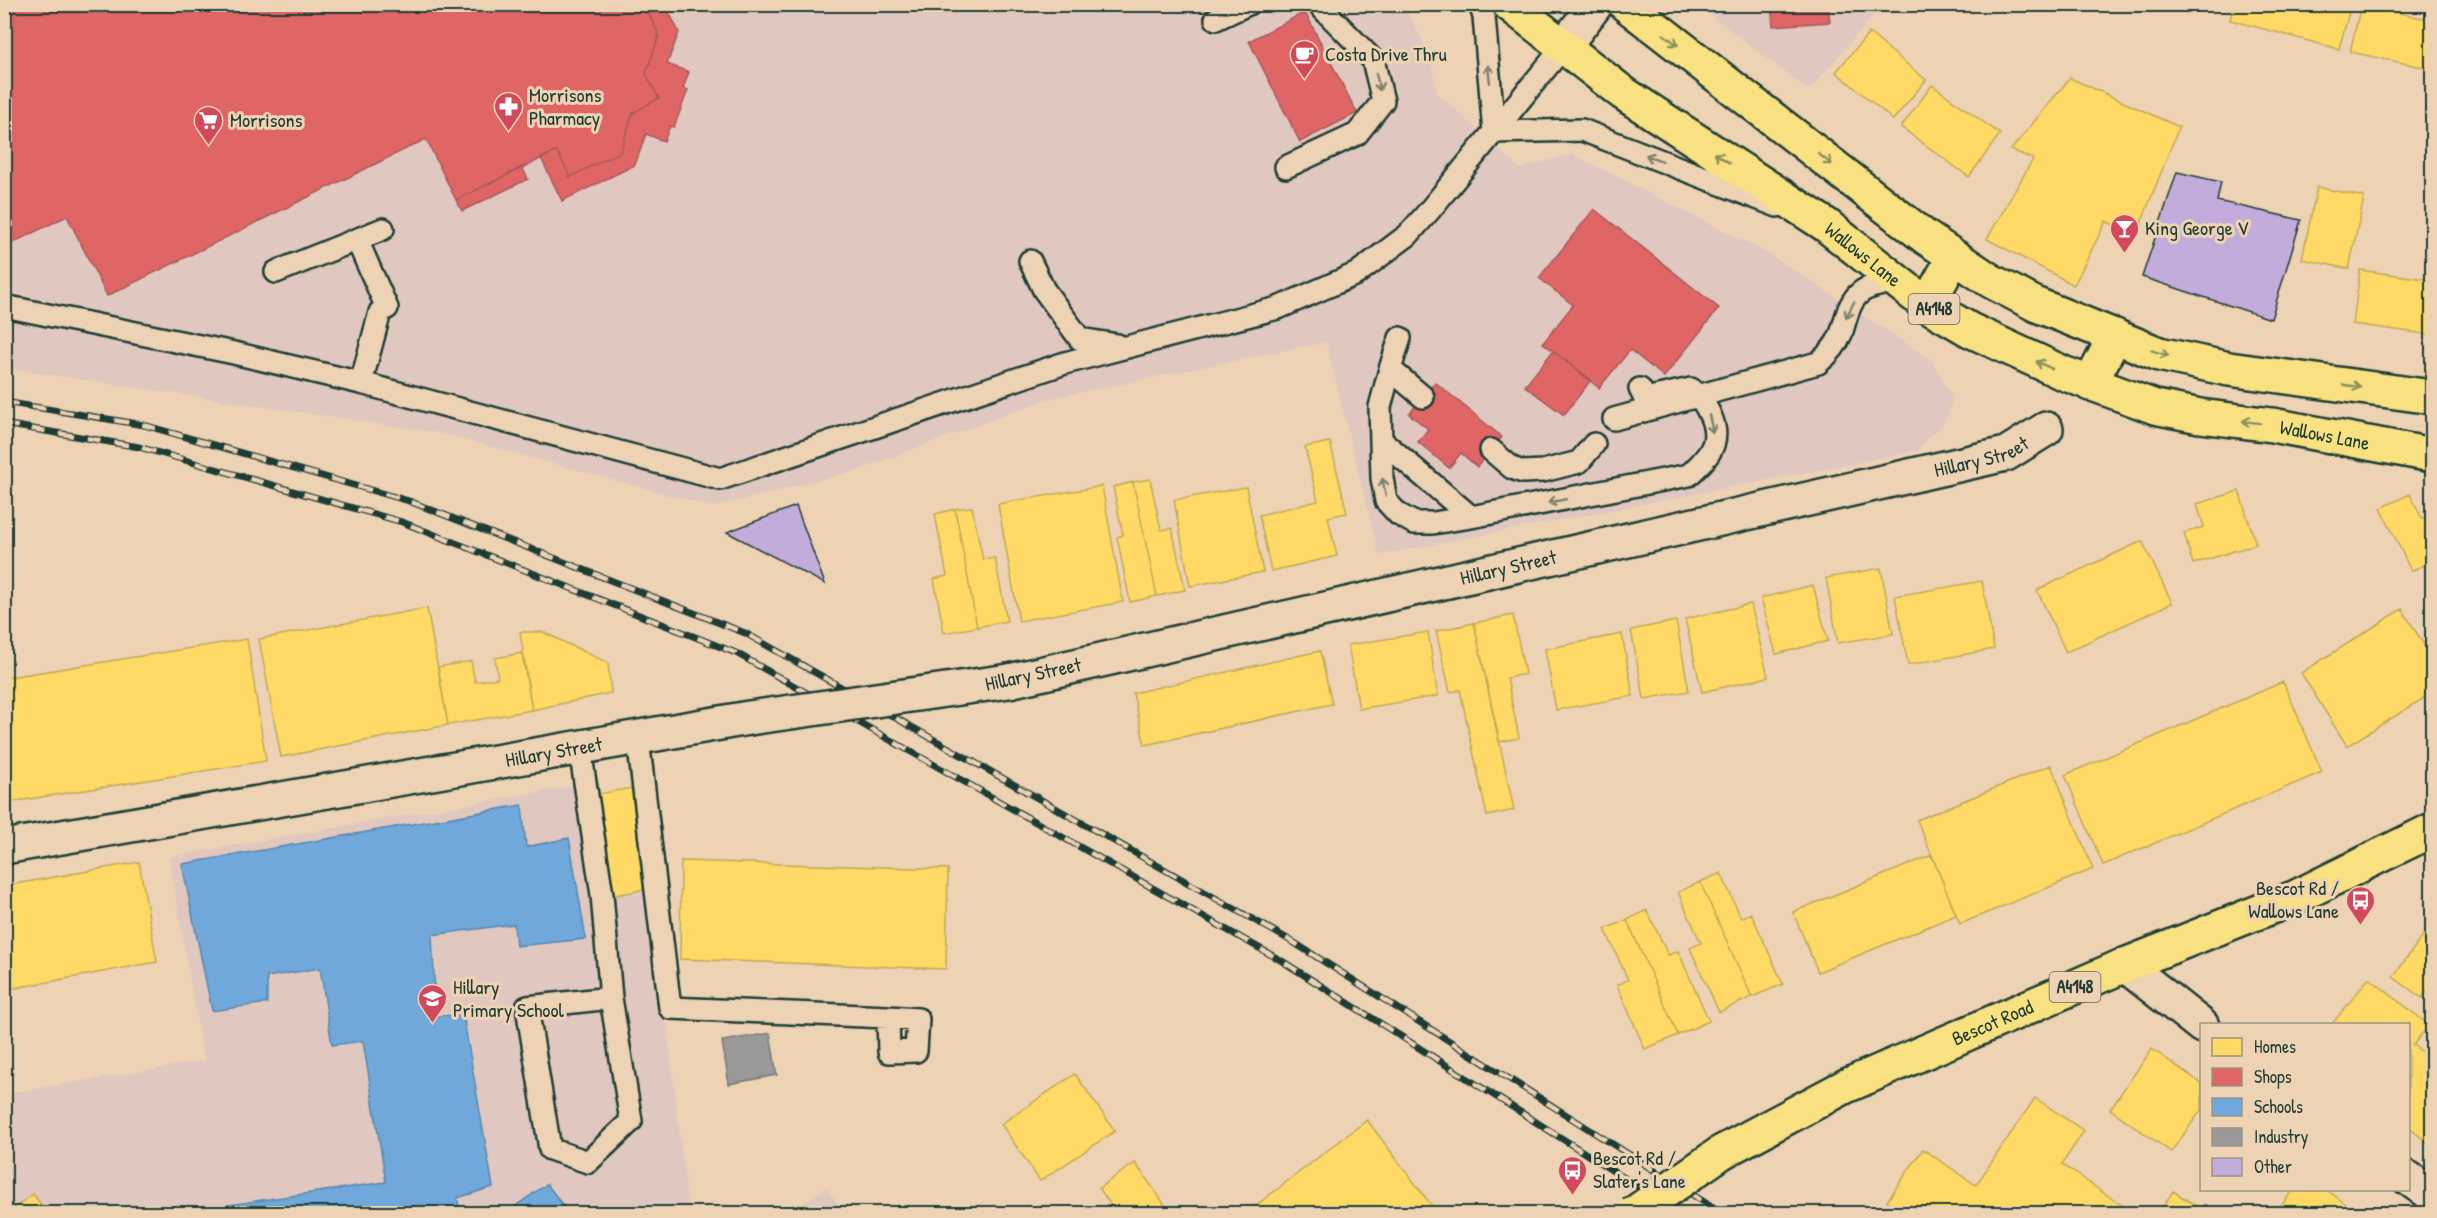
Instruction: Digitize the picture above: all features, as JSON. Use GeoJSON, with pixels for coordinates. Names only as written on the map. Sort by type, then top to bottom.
{"type":"FeatureCollection","features":[{"type":"Feature","properties":{"kind":"highway","name":"Wallows Lane"},"geometry":{"type":"LineString","coordinates":[[1509,4],[1623,93],[1826,225],[1927,305],[1970,330],[2090,384],[2155,407],[2200,416],[2272,425],[2433,455]]}},
{"type":"Feature","properties":{"kind":"highway","name":"A4148"},"geometry":{"type":"LineString","coordinates":[[1624,4],[1925,237],[1990,281],[2037,305],[2159,354],[2229,369],[2433,397]]}},
{"type":"Feature","properties":{"kind":"highway"},"geometry":{"type":"LineString","coordinates":[[1927,305],[1954,257]]}},
{"type":"Feature","properties":{"kind":"highway"},"geometry":{"type":"LineString","coordinates":[[2090,384],[2115,336]]}},
{"type":"Feature","properties":{"kind":"highway","name":"Bescot Road"},"geometry":{"type":"LineString","coordinates":[[1633,1214],[1722,1152],[1846,1086],[2125,965],[2294,898],[2433,830]]}},
{"type":"Feature","properties":{"kind":"street"},"geometry":{"type":"LineString","coordinates":[[1564,46],[1596,4]]}},
{"type":"Feature","properties":{"kind":"street","name":"Hillary Street"},"geometry":{"type":"LineString","coordinates":[[4,847],[749,718],[1009,681],[2006,454],[2046,429]]}},
{"type":"Feature","properties":{"kind":"street"},"geometry":{"type":"LineString","coordinates":[[2125,965],[2200,1024]]}},
{"type":"Feature","properties":{"kind":"street"},"geometry":{"type":"LineString","coordinates":[[2410,1179],[2433,1195]]}},
{"type":"Feature","properties":{"kind":"lane"},"geometry":{"type":"LineString","coordinates":[[1216,19],[1248,4]]}},
{"type":"Feature","properties":{"kind":"lane"},"geometry":{"type":"LineString","coordinates":[[1286,167],[1357,134],[1383,101],[1373,60],[1318,4]]}},
{"type":"Feature","properties":{"kind":"lane"},"geometry":{"type":"LineString","coordinates":[[1480,4],[1484,16],[1494,132]]}},
{"type":"Feature","properties":{"kind":"lane"},"geometry":{"type":"LineString","coordinates":[[4,306],[234,352],[361,383],[720,479],[1065,363],[1278,308],[1356,274],[1408,235],[1564,46]]}},
{"type":"Feature","properties":{"kind":"lane"},"geometry":{"type":"LineString","coordinates":[[1494,132],[1582,130],[1826,225]]}},
{"type":"Feature","properties":{"kind":"lane"},"geometry":{"type":"LineString","coordinates":[[276,273],[383,230]]}},
{"type":"Feature","properties":{"kind":"lane"},"geometry":{"type":"LineString","coordinates":[[357,240],[387,308],[380,312],[361,383]]}},
{"type":"Feature","properties":{"kind":"lane"},"geometry":{"type":"LineString","coordinates":[[1030,261],[1044,290],[1080,339],[1127,347]]}},
{"type":"Feature","properties":{"kind":"lane"},"geometry":{"type":"LineString","coordinates":[[1614,419],[1701,397],[1818,363],[1832,351],[1841,335],[1847,313],[1859,293],[1868,288],[1896,281]]}},
{"type":"Feature","properties":{"kind":"lane"},"geometry":{"type":"LineString","coordinates":[[1400,338],[1380,407],[1382,478],[1386,501],[1398,514],[1414,523],[1471,518],[1689,475],[1703,461],[1714,443],[1712,419],[1701,397],[1691,389],[1645,399],[1640,389]]}},
{"type":"Feature","properties":{"kind":"lane"},"geometry":{"type":"LineString","coordinates":[[1390,369],[1423,397]]}},
{"type":"Feature","properties":{"kind":"lane"},"geometry":{"type":"LineString","coordinates":[[1381,440],[1471,518]]}},
{"type":"Feature","properties":{"kind":"lane"},"geometry":{"type":"LineString","coordinates":[[1491,450],[1512,468],[1523,472],[1542,471],[1579,462],[1594,444]]}},
{"type":"Feature","properties":{"kind":"lane"},"geometry":{"type":"LineString","coordinates":[[638,739],[670,1008],[888,1017]]}},
{"type":"Feature","properties":{"kind":"lane"},"geometry":{"type":"LineString","coordinates":[[580,748],[602,895],[611,998],[631,1121],[588,1162],[550,1149],[527,1007],[611,998]]}},
{"type":"Feature","properties":{"kind":"shaded area"},"geometry":{"type":"Polygon","coordinates":[[[4,5],[1404,5],[1431,58],[1437,93],[1520,169],[1572,154],[1769,254],[1931,360],[1953,398],[1946,420],[1917,451],[1379,555],[1326,342],[1047,399],[858,470],[714,507],[440,433],[5,368],[4,5]]]}},
{"type":"Feature","properties":{"kind":"shaded area"},"geometry":{"type":"Polygon","coordinates":[[[1698,5],[1882,5],[1809,91],[1698,5]]]}},
{"type":"Feature","properties":{"kind":"shaded area","name":"Hillary Primary School"},"geometry":{"type":"Polygon","coordinates":[[[590,783],[611,896],[651,888],[689,1213],[5,1214],[5,1094],[204,1061],[169,857],[590,783]]]}},
{"type":"Feature","properties":{"kind":"shaded area"},"geometry":{"type":"Polygon","coordinates":[[[826,1188],[845,1213],[791,1213],[826,1188]]]}},
{"type":"Feature","properties":{"kind":"building: Homes"},"geometry":{"type":"Polygon","coordinates":[[[2234,4],[2351,5],[2339,49],[2230,20],[2234,4]]]}},
{"type":"Feature","properties":{"kind":"building: Homes"},"geometry":{"type":"Polygon","coordinates":[[[2361,5],[2432,20],[2432,69],[2350,52],[2361,5]]]}},
{"type":"Feature","properties":{"kind":"building: Homes"},"geometry":{"type":"Polygon","coordinates":[[[1869,33],[1926,80],[1893,120],[1836,72],[1869,33]]]}},
{"type":"Feature","properties":{"kind":"building: Homes"},"geometry":{"type":"Polygon","coordinates":[[[2070,78],[2179,127],[2136,236],[2106,221],[2074,285],[1987,239],[2033,159],[2011,150],[2070,78]]]}},
{"type":"Feature","properties":{"kind":"building: Homes"},"geometry":{"type":"Polygon","coordinates":[[[1932,85],[2000,134],[1969,177],[1901,127],[1932,85]]]}},
{"type":"Feature","properties":{"kind":"building: Homes"},"geometry":{"type":"Polygon","coordinates":[[[2317,187],[2364,197],[2349,269],[2302,259],[2317,187]]]}},
{"type":"Feature","properties":{"kind":"building: Homes"},"geometry":{"type":"Polygon","coordinates":[[[2360,270],[2432,280],[2432,335],[2353,324],[2360,270]]]}},
{"type":"Feature","properties":{"kind":"building: Homes"},"geometry":{"type":"Polygon","coordinates":[[[1330,442],[1347,513],[1328,517],[1337,556],[1271,571],[1259,515],[1318,501],[1305,447],[1330,442]]]}},
{"type":"Feature","properties":{"kind":"building: Homes"},"geometry":{"type":"Polygon","coordinates":[[[1150,479],[1161,530],[1172,528],[1185,590],[1157,596],[1133,482],[1150,479]]]}},
{"type":"Feature","properties":{"kind":"building: Homes"},"geometry":{"type":"Polygon","coordinates":[[[1133,482],[1157,596],[1130,602],[1117,537],[1123,535],[1113,487],[1133,482]]]}},
{"type":"Feature","properties":{"kind":"building: Homes"},"geometry":{"type":"Polygon","coordinates":[[[1102,486],[1123,602],[1019,621],[998,504],[1102,486]]]}},
{"type":"Feature","properties":{"kind":"building: Homes"},"geometry":{"type":"Polygon","coordinates":[[[1246,487],[1263,572],[1190,586],[1174,500],[1246,487]]]}},
{"type":"Feature","properties":{"kind":"building: Homes"},"geometry":{"type":"Polygon","coordinates":[[[2239,491],[2256,544],[2193,564],[2184,533],[2204,527],[2197,504],[2239,491]]]}},
{"type":"Feature","properties":{"kind":"building: Homes"},"geometry":{"type":"Polygon","coordinates":[[[2410,494],[2422,519],[2432,514],[2432,561],[2411,571],[2381,508],[2410,494]]]}},
{"type":"Feature","properties":{"kind":"building: Homes"},"geometry":{"type":"Polygon","coordinates":[[[972,507],[983,560],[995,558],[1007,621],[977,627],[955,509],[972,507]]]}},
{"type":"Feature","properties":{"kind":"building: Homes"},"geometry":{"type":"Polygon","coordinates":[[[955,509],[977,627],[944,633],[934,579],[947,576],[935,514],[955,509]]]}},
{"type":"Feature","properties":{"kind":"building: Homes"},"geometry":{"type":"Polygon","coordinates":[[[2142,541],[2172,603],[2066,652],[2037,590],[2142,541]]]}},
{"type":"Feature","properties":{"kind":"building: Homes"},"geometry":{"type":"Polygon","coordinates":[[[1881,568],[1893,634],[1838,643],[1826,578],[1881,568]]]}},
{"type":"Feature","properties":{"kind":"building: Homes"},"geometry":{"type":"Polygon","coordinates":[[[1982,581],[1994,649],[1908,665],[1895,596],[1982,581]]]}},
{"type":"Feature","properties":{"kind":"building: Homes"},"geometry":{"type":"Polygon","coordinates":[[[1813,585],[1828,641],[1776,654],[1761,598],[1813,585]]]}},
{"type":"Feature","properties":{"kind":"building: Homes"},"geometry":{"type":"Polygon","coordinates":[[[1751,604],[1768,677],[1702,692],[1685,619],[1751,604]]]}},
{"type":"Feature","properties":{"kind":"building: Homes"},"geometry":{"type":"Polygon","coordinates":[[[427,608],[448,725],[281,757],[259,639],[427,608]]]}},
{"type":"Feature","properties":{"kind":"building: Homes"},"geometry":{"type":"Polygon","coordinates":[[[2402,609],[2432,658],[2432,693],[2347,746],[2301,673],[2402,609]]]}},
{"type":"Feature","properties":{"kind":"building: Homes"},"geometry":{"type":"Polygon","coordinates":[[[1513,615],[1525,674],[1507,678],[1519,738],[1499,742],[1474,623],[1513,615]]]}},
{"type":"Feature","properties":{"kind":"building: Homes"},"geometry":{"type":"Polygon","coordinates":[[[1676,621],[1689,691],[1644,699],[1631,630],[1676,621]]]}},
{"type":"Feature","properties":{"kind":"building: Homes"},"geometry":{"type":"Polygon","coordinates":[[[1474,623],[1514,810],[1487,816],[1460,690],[1450,692],[1436,631],[1474,623]]]}},
{"type":"Feature","properties":{"kind":"building: Homes"},"geometry":{"type":"Polygon","coordinates":[[[520,632],[543,632],[608,663],[611,693],[532,710],[520,632]]]}},
{"type":"Feature","properties":{"kind":"building: Homes"},"geometry":{"type":"Polygon","coordinates":[[[1428,632],[1438,696],[1359,709],[1348,645],[1428,632]]]}},
{"type":"Feature","properties":{"kind":"building: Homes"},"geometry":{"type":"Polygon","coordinates":[[[1622,634],[1633,696],[1556,710],[1545,649],[1622,634]]]}},
{"type":"Feature","properties":{"kind":"building: Homes"},"geometry":{"type":"Polygon","coordinates":[[[247,639],[266,761],[4,803],[4,678],[247,639]]]}},
{"type":"Feature","properties":{"kind":"building: Homes"},"geometry":{"type":"Polygon","coordinates":[[[1320,651],[1332,704],[1145,745],[1133,693],[1320,651]]]}},
{"type":"Feature","properties":{"kind":"building: Homes"},"geometry":{"type":"Polygon","coordinates":[[[522,653],[532,710],[448,725],[438,667],[471,661],[475,682],[498,678],[495,658],[522,653]]]}},
{"type":"Feature","properties":{"kind":"building: Homes"},"geometry":{"type":"Polygon","coordinates":[[[2283,682],[2322,772],[2103,865],[2065,775],[2283,682]]]}},
{"type":"Feature","properties":{"kind":"building: Homes"},"geometry":{"type":"Polygon","coordinates":[[[2051,765],[2093,869],[1960,924],[1917,820],[2051,765]]]}},
{"type":"Feature","properties":{"kind":"building: Homes"},"geometry":{"type":"Polygon","coordinates":[[[632,788],[651,888],[611,896],[592,795],[632,788]]]}},
{"type":"Feature","properties":{"kind":"building: Homes"},"geometry":{"type":"Polygon","coordinates":[[[1932,855],[1956,915],[1818,972],[1793,912],[1932,855]]]}},
{"type":"Feature","properties":{"kind":"building: Homes"},"geometry":{"type":"Polygon","coordinates":[[[681,861],[948,869],[946,969],[680,959],[681,861]]]}},
{"type":"Feature","properties":{"kind":"building: Homes"},"geometry":{"type":"Polygon","coordinates":[[[139,862],[157,962],[4,990],[4,886],[139,862]]]}},
{"type":"Feature","properties":{"kind":"building: Homes"},"geometry":{"type":"Polygon","coordinates":[[[1721,873],[1741,918],[1751,913],[1783,984],[1752,997],[1700,882],[1721,873]]]}},
{"type":"Feature","properties":{"kind":"building: Homes"},"geometry":{"type":"Polygon","coordinates":[[[1700,882],[1752,997],[1719,1012],[1690,948],[1701,943],[1678,892],[1700,882]]]}},
{"type":"Feature","properties":{"kind":"building: Homes"},"geometry":{"type":"Polygon","coordinates":[[[1647,910],[1668,955],[1678,951],[1709,1021],[1678,1035],[1627,920],[1647,910]]]}},
{"type":"Feature","properties":{"kind":"building: Homes"},"geometry":{"type":"Polygon","coordinates":[[[1627,920],[1678,1035],[1645,1049],[1617,985],[1628,980],[1605,929],[1627,920]]]}},
{"type":"Feature","properties":{"kind":"building: Homes"},"geometry":{"type":"Polygon","coordinates":[[[2430,926],[2432,928],[2432,984],[2422,998],[2393,977],[2430,926]]]}},
{"type":"Feature","properties":{"kind":"building: Homes"},"geometry":{"type":"Polygon","coordinates":[[[2369,978],[2429,1025],[2413,1045],[2432,1060],[2432,1146],[2410,1129],[2410,1023],[2333,1023],[2369,978]]]}},
{"type":"Feature","properties":{"kind":"building: Homes"},"geometry":{"type":"Polygon","coordinates":[[[2152,1049],[2200,1083],[2200,1112],[2171,1152],[2110,1109],[2152,1049]]]}},
{"type":"Feature","properties":{"kind":"building: Homes"},"geometry":{"type":"Polygon","coordinates":[[[1075,1074],[1115,1131],[1040,1181],[1001,1124],[1075,1074]]]}},
{"type":"Feature","properties":{"kind":"building: Homes"},"geometry":{"type":"Polygon","coordinates":[[[2035,1098],[2084,1131],[2062,1164],[2134,1214],[1906,1214],[1887,1201],[1923,1149],[1976,1185],[2035,1098]]]}},
{"type":"Feature","properties":{"kind":"building: Homes"},"geometry":{"type":"Polygon","coordinates":[[[1367,1120],[1438,1214],[1245,1214],[1367,1120]]]}},
{"type":"Feature","properties":{"kind":"building: Homes"},"geometry":{"type":"Polygon","coordinates":[[[1135,1163],[1165,1205],[1153,1214],[1117,1214],[1099,1188],[1135,1163]]]}},
{"type":"Feature","properties":{"kind":"building: Homes"},"geometry":{"type":"Polygon","coordinates":[[[2173,1191],[2208,1214],[2158,1214],[2173,1191]]]}},
{"type":"Feature","properties":{"kind":"building: Homes"},"geometry":{"type":"Polygon","coordinates":[[[2292,1191],[2328,1191],[2359,1214],[2275,1214],[2292,1191]]]}},
{"type":"Feature","properties":{"kind":"building: Homes"},"geometry":{"type":"Polygon","coordinates":[[[33,1194],[48,1214],[6,1214],[33,1194]]]}},
{"type":"Feature","properties":{"kind":"building: Shops","name":"Morrisons"},"geometry":{"type":"Polygon","coordinates":[[[4,4],[644,4],[659,35],[646,74],[659,98],[633,113],[620,152],[570,177],[557,151],[456,200],[426,139],[107,296],[67,216],[4,247],[4,4]]]}},
{"type":"Feature","properties":{"kind":"building: Shops"},"geometry":{"type":"Polygon","coordinates":[[[644,4],[665,4],[679,32],[667,64],[689,72],[683,88],[688,90],[674,127],[670,126],[664,141],[646,134],[635,165],[562,201],[541,158],[557,151],[570,177],[620,152],[633,113],[659,98],[646,74],[659,35],[644,4]]]}},
{"type":"Feature","properties":{"kind":"building: Shops"},"geometry":{"type":"Polygon","coordinates":[[[1771,4],[1828,4],[1830,22],[1773,26],[1771,4]]]}},
{"type":"Feature","properties":{"kind":"building: Shops","name":"Costa Drive Thru"},"geometry":{"type":"Polygon","coordinates":[[[1305,12],[1357,113],[1300,142],[1249,41],[1305,12]]]}},
{"type":"Feature","properties":{"kind":"building: Shops"},"geometry":{"type":"Polygon","coordinates":[[[522,167],[528,179],[462,211],[456,200],[522,167]]]}},
{"type":"Feature","properties":{"kind":"building: Shops"},"geometry":{"type":"Polygon","coordinates":[[[1594,209],[1719,308],[1664,377],[1630,350],[1599,388],[1543,343],[1573,305],[1539,278],[1594,209]]]}},
{"type":"Feature","properties":{"kind":"building: Shops"},"geometry":{"type":"Polygon","coordinates":[[[1553,351],[1591,380],[1564,415],[1525,386],[1553,351]]]}},
{"type":"Feature","properties":{"kind":"building: Shops"},"geometry":{"type":"Polygon","coordinates":[[[1435,382],[1502,437],[1477,467],[1461,453],[1449,468],[1418,442],[1428,429],[1409,414],[1435,382]]]}},
{"type":"Feature","properties":{"kind":"building: Schools"},"geometry":{"type":"Polygon","coordinates":[[[522,805],[526,847],[569,838],[586,939],[516,946],[514,924],[432,935],[436,1016],[463,1015],[493,1187],[457,1198],[461,1214],[235,1214],[228,1205],[386,1182],[363,1041],[332,1045],[320,968],[267,977],[267,1003],[212,1011],[182,864],[522,805]]]}},
{"type":"Feature","properties":{"kind":"building: Schools"},"geometry":{"type":"Polygon","coordinates":[[[547,1184],[569,1214],[504,1214],[547,1184]]]}},
{"type":"Feature","properties":{"kind":"building: Industry"},"geometry":{"type":"Polygon","coordinates":[[[770,1033],[777,1075],[729,1084],[722,1041],[770,1033]]]}},
{"type":"Feature","properties":{"kind":"building: Other"},"geometry":{"type":"Polygon","coordinates":[[[2177,172],[2221,182],[2217,201],[2301,220],[2271,319],[2142,277],[2177,172]]]}},
{"type":"Feature","properties":{"kind":"building: Other"},"geometry":{"type":"Polygon","coordinates":[[[796,506],[825,584],[727,532],[796,506]]]}},
{"type":"Feature","properties":{"kind":"railway"},"geometry":{"type":"LineString","coordinates":[[4,402],[144,425],[409,501],[745,633],[1293,942],[1723,1214]]}},
{"type":"Feature","properties":{"kind":"railway"},"geometry":{"type":"LineString","coordinates":[[4,424],[139,447],[402,522],[736,653],[1282,961],[1681,1214]]}},
{"type":"Feature","properties":{"kind":"place","name":"Costa Drive Thru"},"geometry":{"type":"Point","coordinates":[1304,80]}},
{"type":"Feature","properties":{"kind":"place","name":"Morrisons Pharmacy"},"geometry":{"type":"Point","coordinates":[508,132]}},
{"type":"Feature","properties":{"kind":"place","name":"Morrisons"},"geometry":{"type":"Point","coordinates":[209,146]}},
{"type":"Feature","properties":{"kind":"place","name":"King George V"},"geometry":{"type":"Point","coordinates":[2124,254]}},
{"type":"Feature","properties":{"kind":"place","name":"Bescot Rd / Wallows Lane"},"geometry":{"type":"Point","coordinates":[2360,926]}},
{"type":"Feature","properties":{"kind":"place","name":"Hillary Primary School"},"geometry":{"type":"Point","coordinates":[432,1024]}},
{"type":"Feature","properties":{"kind":"place","name":"Bescot Rd / Slater's Lane"},"geometry":{"type":"Point","coordinates":[1572,1196]}}]}
